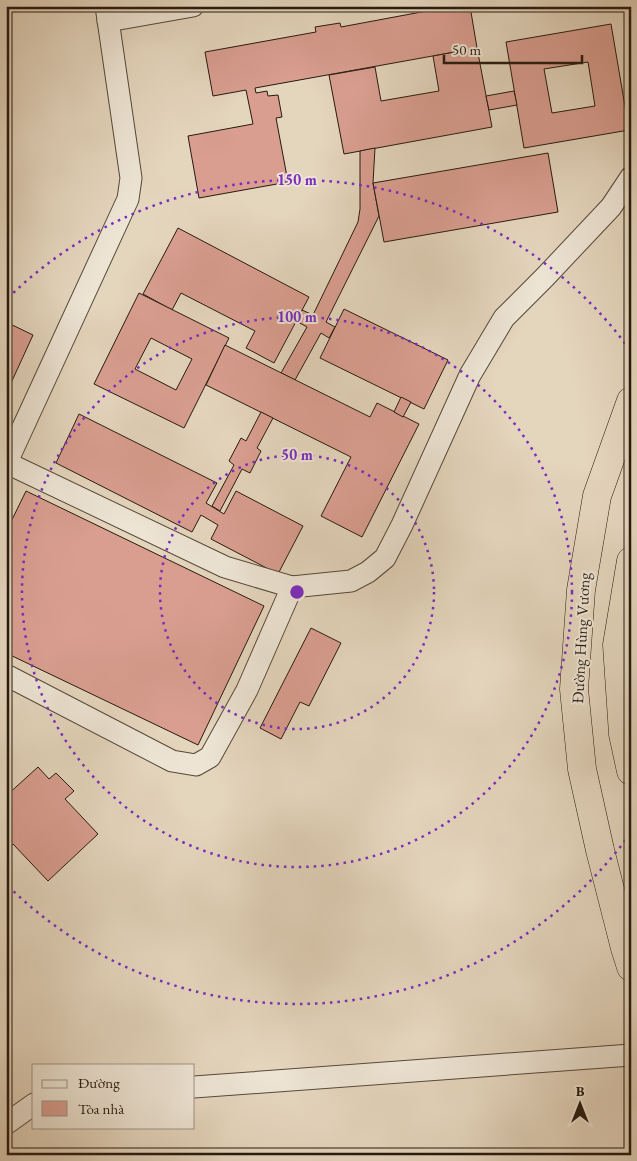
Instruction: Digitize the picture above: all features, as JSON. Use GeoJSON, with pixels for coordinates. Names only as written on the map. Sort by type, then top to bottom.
{"type":"FeatureCollection","features":[{"type":"Feature","properties":{"kind":"highway","name":"Đường Hùng Vương"},"geometry":{"type":"LineString","coordinates":[[631,400],[596,496],[581,590],[574,689],[582,769],[604,868],[631,967]]}},
{"type":"Feature","properties":{"kind":"highway"},"geometry":{"type":"LineString","coordinates":[[631,561],[617,645],[623,734],[631,771]]}},
{"type":"Feature","properties":{"kind":"street"},"geometry":{"type":"LineString","coordinates":[[193,6],[107,14],[131,178],[128,199],[6,463],[225,567],[292,587],[351,581],[368,572],[385,558],[402,525],[470,375],[504,318],[610,207],[631,177]]}},
{"type":"Feature","properties":{"kind":"street"},"geometry":{"type":"LineString","coordinates":[[6,675],[172,761],[196,765],[210,757],[247,690],[292,587]]}},
{"type":"Feature","properties":{"kind":"street"},"geometry":{"type":"LineString","coordinates":[[195,1088],[631,1055]]}},
{"type":"Feature","properties":{"kind":"street"},"geometry":{"type":"LineString","coordinates":[[6,1124],[32,1105]]}},
{"type":"Feature","properties":{"kind":"building"},"geometry":{"type":"Polygon","coordinates":[[[470,6],[477,48],[255,88],[256,93],[267,91],[268,96],[278,95],[282,117],[276,118],[288,182],[199,198],[188,136],[253,124],[246,90],[213,96],[205,52],[316,32],[315,27],[340,23],[341,27],[432,10],[431,7],[470,6]]]}},
{"type":"Feature","properties":{"kind":"building"},"geometry":{"type":"Polygon","coordinates":[[[611,24],[629,130],[524,148],[506,42],[611,24]],[[588,62],[544,69],[552,113],[595,106],[588,62]]]}},
{"type":"Feature","properties":{"kind":"building"},"geometry":{"type":"Polygon","coordinates":[[[477,48],[492,127],[344,154],[329,75],[375,67],[381,101],[439,91],[433,56],[477,48]]]}},
{"type":"Feature","properties":{"kind":"building"},"geometry":{"type":"Polygon","coordinates":[[[514,91],[517,105],[489,110],[486,96],[514,91]]]}},
{"type":"Feature","properties":{"kind":"building"},"geometry":{"type":"Polygon","coordinates":[[[375,148],[373,183],[379,216],[326,322],[335,327],[329,338],[321,333],[295,380],[281,373],[307,327],[296,321],[302,310],[313,315],[358,222],[360,209],[360,151],[375,148]]]}},
{"type":"Feature","properties":{"kind":"building"},"geometry":{"type":"Polygon","coordinates":[[[548,153],[558,212],[384,242],[373,183],[548,153]]]}},
{"type":"Feature","properties":{"kind":"building"},"geometry":{"type":"Polygon","coordinates":[[[178,228],[309,297],[274,363],[246,348],[255,331],[181,293],[172,310],[143,294],[178,228]]]}},
{"type":"Feature","properties":{"kind":"building"},"geometry":{"type":"Polygon","coordinates":[[[139,293],[229,338],[184,428],[94,384],[139,293]],[[151,338],[135,369],[176,390],[192,359],[151,338]]]}},
{"type":"Feature","properties":{"kind":"building"},"geometry":{"type":"Polygon","coordinates":[[[344,309],[448,360],[424,409],[320,358],[344,309]]]}},
{"type":"Feature","properties":{"kind":"building"},"geometry":{"type":"Polygon","coordinates":[[[6,322],[33,335],[6,394],[6,322]]]}},
{"type":"Feature","properties":{"kind":"building"},"geometry":{"type":"Polygon","coordinates":[[[225,345],[370,417],[377,403],[419,424],[362,537],[321,516],[351,457],[206,385],[225,345]]]}},
{"type":"Feature","properties":{"kind":"building"},"geometry":{"type":"Polygon","coordinates":[[[401,397],[411,402],[403,417],[394,412],[401,397]]]}},
{"type":"Feature","properties":{"kind":"building"},"geometry":{"type":"Polygon","coordinates":[[[261,412],[273,418],[257,448],[261,451],[250,473],[242,469],[220,511],[212,506],[234,465],[229,461],[241,438],[246,441],[261,412]]]}},
{"type":"Feature","properties":{"kind":"building"},"geometry":{"type":"Polygon","coordinates":[[[79,414],[217,483],[206,503],[224,514],[236,491],[303,526],[278,574],[211,539],[218,525],[201,515],[192,532],[56,463],[79,414]]]}},
{"type":"Feature","properties":{"kind":"building"},"geometry":{"type":"Polygon","coordinates":[[[26,491],[264,606],[198,745],[6,653],[6,532],[26,491]]]}},
{"type":"Feature","properties":{"kind":"building"},"geometry":{"type":"Polygon","coordinates":[[[311,628],[341,643],[309,706],[300,702],[281,739],[260,728],[311,628]]]}},
{"type":"Feature","properties":{"kind":"building"},"geometry":{"type":"Polygon","coordinates":[[[38,767],[49,779],[56,773],[74,791],[65,799],[98,834],[48,881],[13,844],[8,849],[6,847],[6,796],[38,767]]]}}]}
